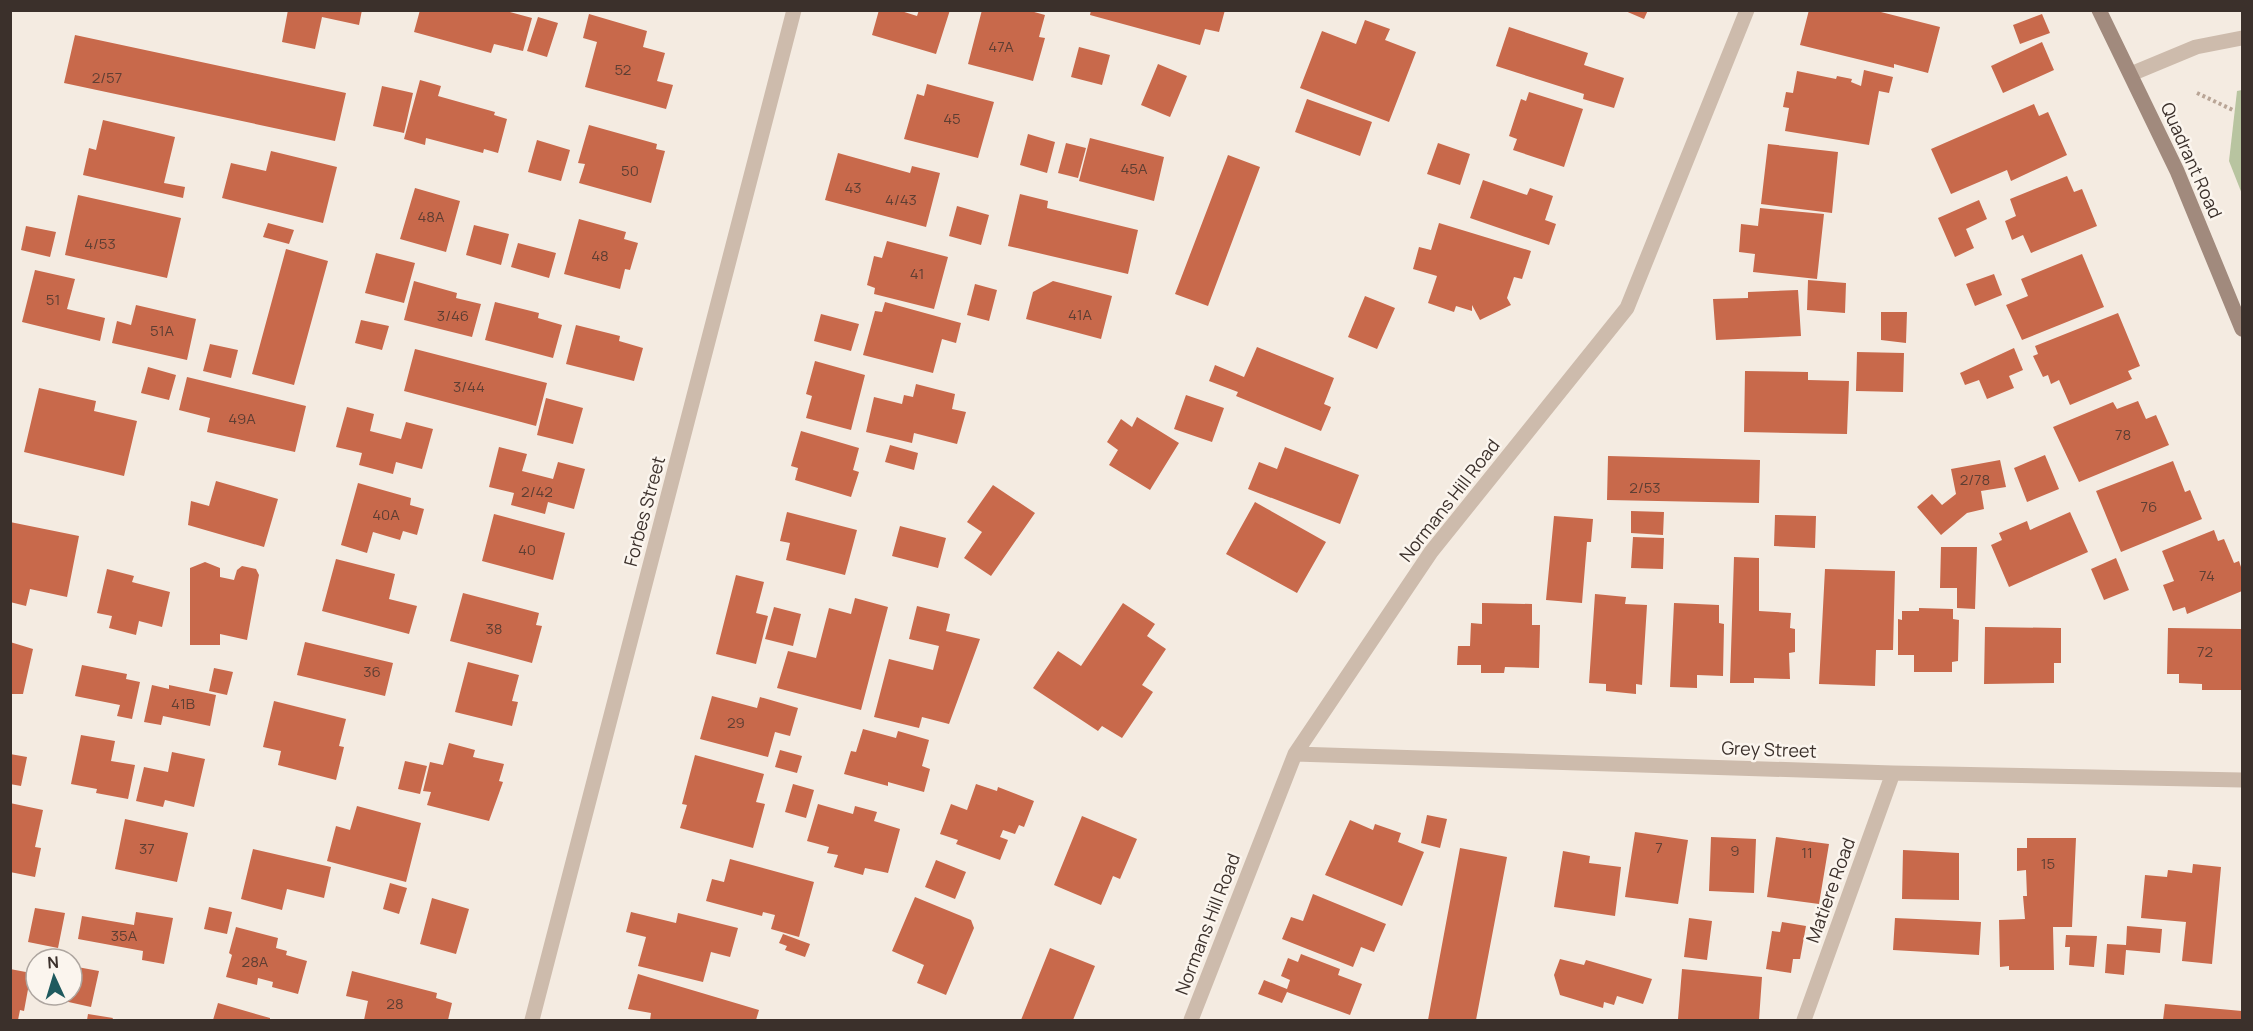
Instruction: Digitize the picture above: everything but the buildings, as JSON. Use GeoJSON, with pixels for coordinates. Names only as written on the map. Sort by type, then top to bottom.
{"type":"FeatureCollection","features":[{"type":"Feature","properties":{"kind":"street","name":"Forbes Street"},"geometry":{"type":"LineString","coordinates":[[532,1020],[794,10]]}},
{"type":"Feature","properties":{"kind":"street","name":"Normans Hill Road"},"geometry":{"type":"LineString","coordinates":[[1191,1020],[1295,754],[1431,552],[1627,308],[1748,10]]}},
{"type":"Feature","properties":{"kind":"street","name":"Quadrant Road"},"geometry":{"type":"LineString","coordinates":[[2100,10],[2177,171],[2242,329]]}},
{"type":"Feature","properties":{"kind":"street"},"geometry":{"type":"LineString","coordinates":[[2131,74],[2196,47],[2242,38]]}},
{"type":"Feature","properties":{"kind":"street","name":"Grey Street"},"geometry":{"type":"LineString","coordinates":[[1295,754],[1893,773],[2242,780]]}},
{"type":"Feature","properties":{"kind":"street","name":"Matiere Road"},"geometry":{"type":"LineString","coordinates":[[1804,1020],[1893,773]]}},
{"type":"Feature","properties":{"kind":"path"},"geometry":{"type":"LineString","coordinates":[[2198,93],[2235,111]]}},
{"type":"Feature","properties":{"kind":"green space"},"geometry":{"type":"Polygon","coordinates":[[[2242,90],[2242,194],[2229,161],[2237,91],[2242,90]]]}}]}
